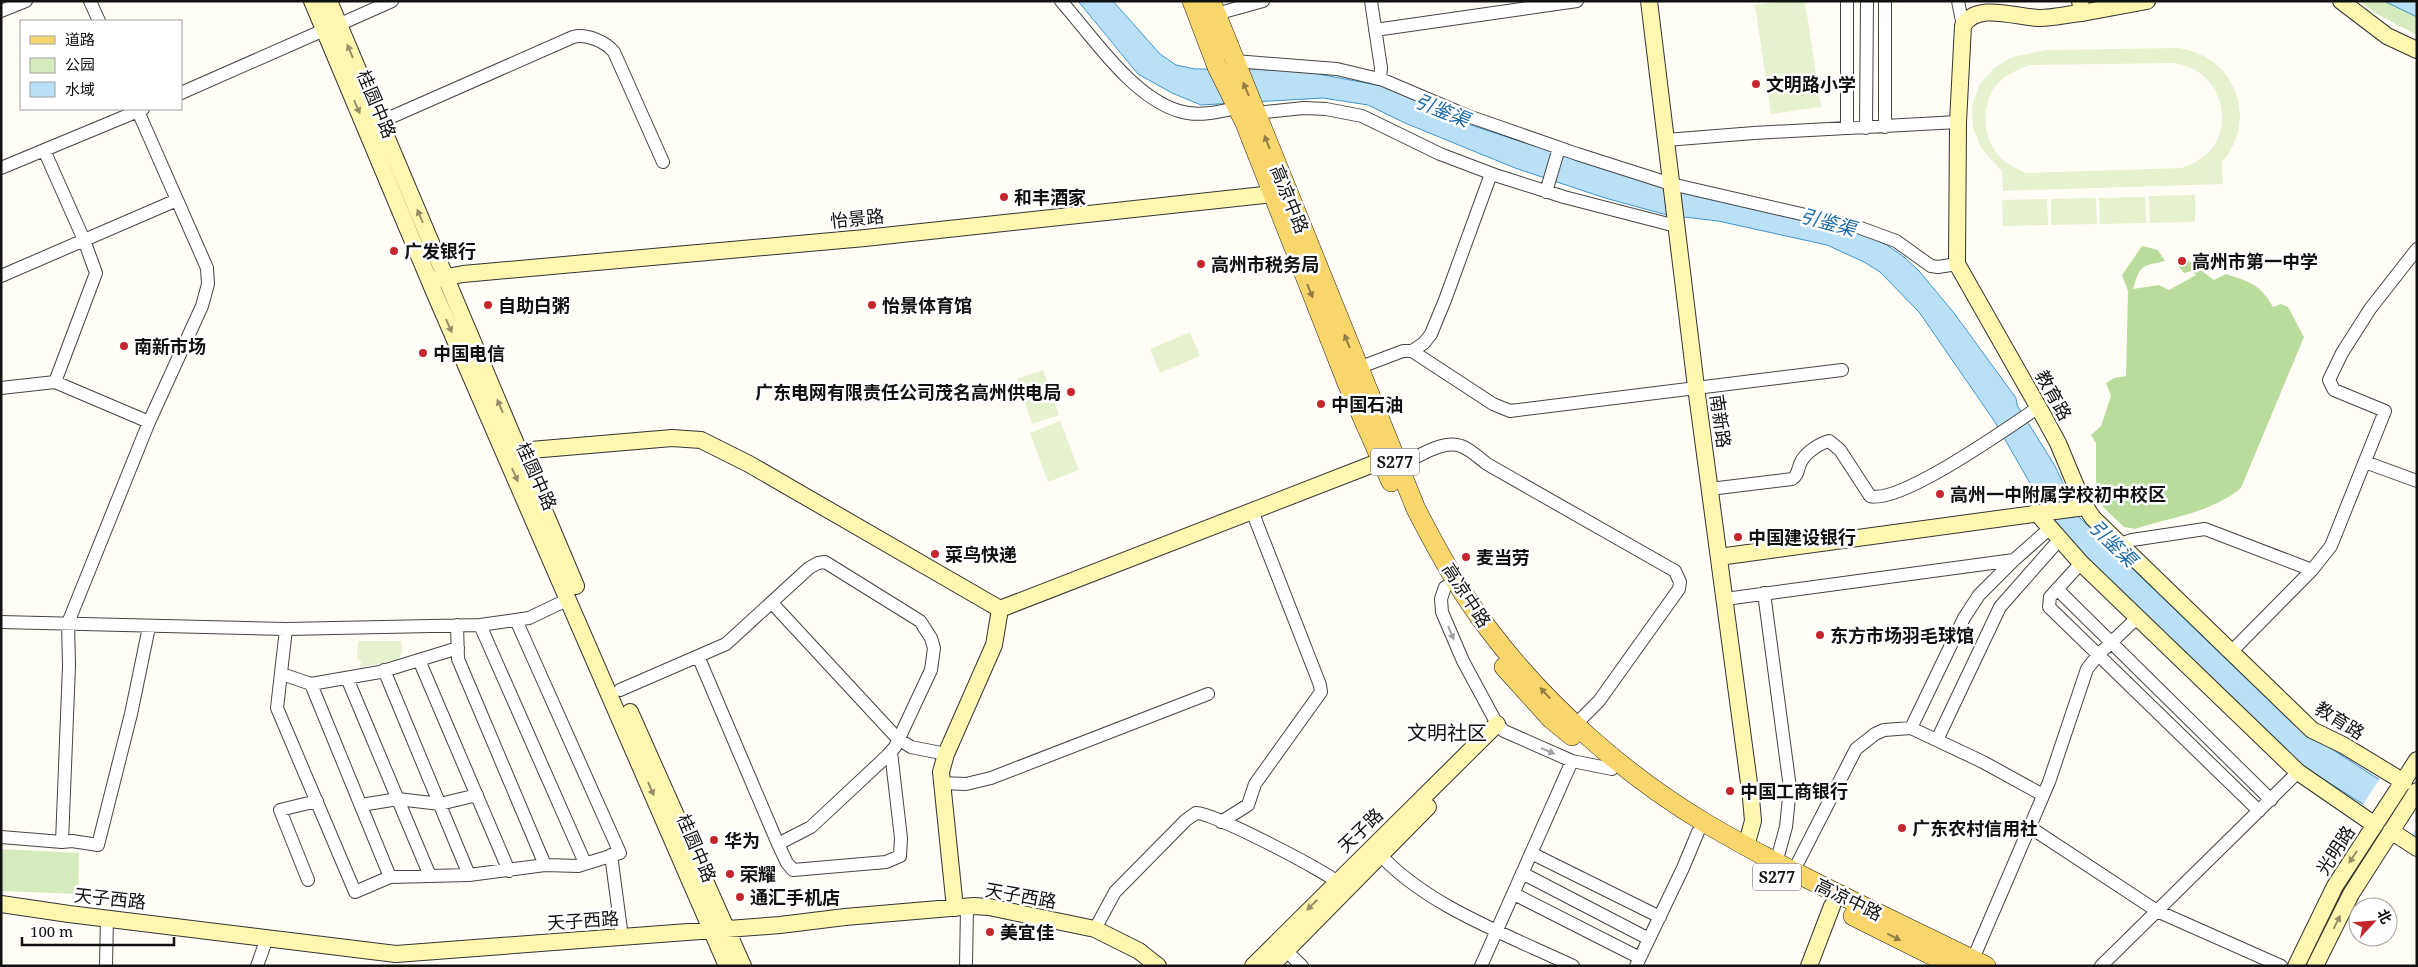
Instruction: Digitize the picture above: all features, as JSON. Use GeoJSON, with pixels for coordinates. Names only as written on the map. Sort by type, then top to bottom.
{"type":"FeatureCollection","features":[{"type":"Feature","properties":{"kind":"main road","name":"高凉中路"},"geometry":{"type":"LineString","coordinates":[[1192,1],[1230,65],[1245,108],[1358,368],[1404,511],[1451,584],[1482,642],[1551,719],[1648,797],[1698,832],[1766,872],[1953,966]]}},
{"type":"Feature","properties":{"kind":"main road","name":"高凉中路"},"geometry":{"type":"LineString","coordinates":[[1214,8],[1219,45]]}},
{"type":"Feature","properties":{"kind":"main road","name":"高凉中路"},"geometry":{"type":"LineString","coordinates":[[1245,108],[1245,123],[1346,383],[1389,464]]}},
{"type":"Feature","properties":{"kind":"main road","name":"高凉中路"},"geometry":{"type":"LineString","coordinates":[[1451,584],[1501,645],[1576,724],[1619,763],[1668,799],[1793,872],[1980,962]]}},
{"type":"Feature","properties":{"kind":"street"},"geometry":{"type":"LineString","coordinates":[[1,11],[26,1]]}},
{"type":"Feature","properties":{"kind":"street"},"geometry":{"type":"LineString","coordinates":[[90,1],[99,20]]}},
{"type":"Feature","properties":{"kind":"street","name":"桂圆中路"},"geometry":{"type":"LineString","coordinates":[[312,1],[331,27],[380,122],[438,279],[519,451],[574,597],[620,690],[718,929],[727,966]]}},
{"type":"Feature","properties":{"kind":"street","name":"桂圆中路"},"geometry":{"type":"LineString","coordinates":[[328,1],[331,27],[574,597],[718,929],[742,966]]}},
{"type":"Feature","properties":{"kind":"street"},"geometry":{"type":"LineString","coordinates":[[182,93],[392,1]]}},
{"type":"Feature","properties":{"kind":"street"},"geometry":{"type":"LineString","coordinates":[[1061,1],[1129,79],[1162,104],[1192,114],[1245,108],[1304,108],[1326,109],[1362,116],[1440,154],[1491,174],[1676,224]]}},
{"type":"Feature","properties":{"kind":"street"},"geometry":{"type":"LineString","coordinates":[[1214,8],[1263,1]]}},
{"type":"Feature","properties":{"kind":"street"},"geometry":{"type":"LineString","coordinates":[[1371,1],[1380,79]]}},
{"type":"Feature","properties":{"kind":"street"},"geometry":{"type":"LineString","coordinates":[[1375,30],[1577,1]]}},
{"type":"Feature","properties":{"kind":"street","name":"南新路"},"geometry":{"type":"LineString","coordinates":[[1649,1],[1696,387],[1720,557],[1752,814],[1752,824],[1746,846]]}},
{"type":"Feature","properties":{"kind":"street"},"geometry":{"type":"LineString","coordinates":[[1847,1],[1847,128]]}},
{"type":"Feature","properties":{"kind":"street"},"geometry":{"type":"LineString","coordinates":[[1866,128],[1867,1]]}},
{"type":"Feature","properties":{"kind":"street"},"geometry":{"type":"LineString","coordinates":[[1885,1],[1885,127]]}},
{"type":"Feature","properties":{"kind":"street"},"geometry":{"type":"LineString","coordinates":[[1230,65],[1337,69],[1380,79],[1405,87],[1468,116],[1558,152],[1672,188],[1858,227],[1896,240],[1931,266],[1938,268],[1956,264],[1958,122],[1963,26],[1958,1]]}},
{"type":"Feature","properties":{"kind":"street"},"geometry":{"type":"LineString","coordinates":[[1963,26],[1968,18],[1986,13],[2041,18],[2081,7],[2147,1]]}},
{"type":"Feature","properties":{"kind":"street"},"geometry":{"type":"LineString","coordinates":[[2341,1],[2387,36],[2417,50]]}},
{"type":"Feature","properties":{"kind":"street"},"geometry":{"type":"LineString","coordinates":[[380,122],[575,36],[585,36],[605,45],[614,52],[663,162]]}},
{"type":"Feature","properties":{"kind":"street"},"geometry":{"type":"LineString","coordinates":[[1,168],[138,110]]}},
{"type":"Feature","properties":{"kind":"street"},"geometry":{"type":"LineString","coordinates":[[62,842],[69,676],[68,623],[149,422],[202,306],[208,284],[207,268],[140,110]]}},
{"type":"Feature","properties":{"kind":"street"},"geometry":{"type":"LineString","coordinates":[[1666,140],[1958,122]]}},
{"type":"Feature","properties":{"kind":"street"},"geometry":{"type":"LineString","coordinates":[[44,150],[84,240],[94,266],[95,280],[55,382]]}},
{"type":"Feature","properties":{"kind":"street"},"geometry":{"type":"LineString","coordinates":[[1547,188],[1558,152]]}},
{"type":"Feature","properties":{"kind":"street"},"geometry":{"type":"LineString","coordinates":[[1358,368],[1403,352],[1412,351],[1428,339],[1446,300],[1491,174]]}},
{"type":"Feature","properties":{"kind":"street","name":"怡景路"},"geometry":{"type":"LineString","coordinates":[[438,279],[865,238],[1273,194]]}},
{"type":"Feature","properties":{"kind":"street"},"geometry":{"type":"LineString","coordinates":[[1,276],[177,200]]}},
{"type":"Feature","properties":{"kind":"street"},"geometry":{"type":"LineString","coordinates":[[2231,652],[2312,570],[2331,546],[2385,411],[2334,390],[2329,380],[2342,353],[2370,309],[2417,249]]}},
{"type":"Feature","properties":{"kind":"street","name":"教育路"},"geometry":{"type":"LineString","coordinates":[[1956,264],[2033,411],[2058,443],[2081,507],[2312,730],[2343,745],[2408,789]]}},
{"type":"Feature","properties":{"kind":"street"},"geometry":{"type":"LineString","coordinates":[[1412,351],[1493,404],[1510,411],[1842,370]]}},
{"type":"Feature","properties":{"kind":"street"},"geometry":{"type":"LineString","coordinates":[[1,388],[55,382],[149,422]]}},
{"type":"Feature","properties":{"kind":"street"},"geometry":{"type":"LineString","coordinates":[[1710,489],[1792,479],[1797,476],[1800,463],[1806,456],[1820,445],[1830,441],[1840,450],[1868,494],[1873,497],[1884,497],[1911,487],[2033,411]]}},
{"type":"Feature","properties":{"kind":"street"},"geometry":{"type":"LineString","coordinates":[[519,451],[672,438],[704,440],[1000,609]]}},
{"type":"Feature","properties":{"kind":"street"},"geometry":{"type":"LineString","coordinates":[[1000,609],[1252,511],[1440,447],[1450,445],[1463,447],[1487,464],[1675,571],[1680,582],[1679,589],[1599,701],[1576,724]]}},
{"type":"Feature","properties":{"kind":"street"},"geometry":{"type":"LineString","coordinates":[[2365,462],[2417,481]]}},
{"type":"Feature","properties":{"kind":"street"},"geometry":{"type":"LineString","coordinates":[[1720,557],[2081,507]]}},
{"type":"Feature","properties":{"kind":"street"},"geometry":{"type":"LineString","coordinates":[[1221,822],[1246,806],[1255,784],[1321,692],[1320,685],[1252,511]]}},
{"type":"Feature","properties":{"kind":"street"},"geometry":{"type":"LineString","coordinates":[[2040,512],[2054,534],[2081,563],[2298,772],[2385,825],[2417,848]]}},
{"type":"Feature","properties":{"kind":"street"},"geometry":{"type":"LineString","coordinates":[[2120,544],[2132,540],[2205,529],[2312,570]]}},
{"type":"Feature","properties":{"kind":"street"},"geometry":{"type":"LineString","coordinates":[[1911,728],[1964,618],[1979,595],[2014,560],[2054,534]]}},
{"type":"Feature","properties":{"kind":"street"},"geometry":{"type":"LineString","coordinates":[[1937,740],[2000,607],[2054,534]]}},
{"type":"Feature","properties":{"kind":"street"},"geometry":{"type":"LineString","coordinates":[[1725,599],[2014,560]]}},
{"type":"Feature","properties":{"kind":"street"},"geometry":{"type":"LineString","coordinates":[[620,690],[732,640],[809,568],[823,562],[920,621],[931,638],[934,658],[931,670],[891,752],[810,827],[778,844]]}},
{"type":"Feature","properties":{"kind":"street"},"geometry":{"type":"LineString","coordinates":[[2081,563],[2048,600],[2049,606],[2260,811]]}},
{"type":"Feature","properties":{"kind":"street"},"geometry":{"type":"LineString","coordinates":[[1451,584],[1441,599],[1442,612],[1461,658],[1500,728],[1572,761],[1612,769]]}},
{"type":"Feature","properties":{"kind":"street"},"geometry":{"type":"LineString","coordinates":[[2056,590],[2112,642],[2270,800]]}},
{"type":"Feature","properties":{"kind":"street"},"geometry":{"type":"LineString","coordinates":[[1764,593],[1790,788],[1786,828],[1776,863]]}},
{"type":"Feature","properties":{"kind":"street"},"geometry":{"type":"LineString","coordinates":[[1,622],[286,629],[480,625],[529,618],[574,597]]}},
{"type":"Feature","properties":{"kind":"street"},"geometry":{"type":"LineString","coordinates":[[772,603],[898,739],[911,748],[946,754]]}},
{"type":"Feature","properties":{"kind":"street"},"geometry":{"type":"LineString","coordinates":[[966,966],[961,908],[941,783],[941,772],[946,754],[994,645],[1000,609]]}},
{"type":"Feature","properties":{"kind":"street"},"geometry":{"type":"LineString","coordinates":[[1980,962],[2028,826],[2043,795],[2082,682],[2098,655],[2138,617]]}},
{"type":"Feature","properties":{"kind":"street"},"geometry":{"type":"LineString","coordinates":[[286,629],[277,708],[355,892],[390,877],[469,875],[545,866],[578,866],[620,853],[516,620]]}},
{"type":"Feature","properties":{"kind":"street"},"geometry":{"type":"LineString","coordinates":[[457,625],[458,659],[545,866]]}},
{"type":"Feature","properties":{"kind":"street"},"geometry":{"type":"LineString","coordinates":[[480,625],[585,863]]}},
{"type":"Feature","properties":{"kind":"street"},"geometry":{"type":"LineString","coordinates":[[1,837],[62,842],[72,841],[98,845],[131,714],[149,627]]}},
{"type":"Feature","properties":{"kind":"street"},"geometry":{"type":"LineString","coordinates":[[282,674],[310,684],[384,670],[458,648]]}},
{"type":"Feature","properties":{"kind":"street"},"geometry":{"type":"LineString","coordinates":[[698,656],[778,844],[787,863],[793,870],[886,862],[897,859],[901,851],[901,838],[891,752]]}},
{"type":"Feature","properties":{"kind":"street"},"geometry":{"type":"LineString","coordinates":[[419,660],[509,871]]}},
{"type":"Feature","properties":{"kind":"street"},"geometry":{"type":"LineString","coordinates":[[384,670],[469,875]]}},
{"type":"Feature","properties":{"kind":"street"},"geometry":{"type":"LineString","coordinates":[[347,678],[430,876]]}},
{"type":"Feature","properties":{"kind":"street"},"geometry":{"type":"LineString","coordinates":[[310,684],[390,877]]}},
{"type":"Feature","properties":{"kind":"street"},"geometry":{"type":"LineString","coordinates":[[941,783],[966,784],[991,778],[1208,694]]}},
{"type":"Feature","properties":{"kind":"street","name":"天子路"},"geometry":{"type":"LineString","coordinates":[[1253,966],[1281,946],[1500,728]]}},
{"type":"Feature","properties":{"kind":"street"},"geometry":{"type":"LineString","coordinates":[[1793,872],[1856,749],[1875,734],[1884,730],[1911,728],[2043,795]]}},
{"type":"Feature","properties":{"kind":"street","name":"光明路"},"geometry":{"type":"LineString","coordinates":[[2315,966],[2385,825],[2408,789],[2417,760]]}},
{"type":"Feature","properties":{"kind":"street"},"geometry":{"type":"LineString","coordinates":[[1481,966],[1572,761]]}},
{"type":"Feature","properties":{"kind":"street"},"geometry":{"type":"LineString","coordinates":[[2101,966],[2298,772]]}},
{"type":"Feature","properties":{"kind":"street"},"geometry":{"type":"LineString","coordinates":[[361,805],[398,799],[440,804],[477,795]]}},
{"type":"Feature","properties":{"kind":"street"},"geometry":{"type":"LineString","coordinates":[[308,880],[280,810],[317,801]]}},
{"type":"Feature","properties":{"kind":"street"},"geometry":{"type":"LineString","coordinates":[[1095,929],[1115,892],[1190,817],[1199,813],[1296,857],[1342,885]]}},
{"type":"Feature","properties":{"kind":"street","name":"光明路"},"geometry":{"type":"LineString","coordinates":[[2296,966],[2335,886],[2385,825]]}},
{"type":"Feature","properties":{"kind":"street"},"geometry":{"type":"LineString","coordinates":[[2028,826],[2157,911],[2281,966]]}},
{"type":"Feature","properties":{"kind":"street"},"geometry":{"type":"LineString","coordinates":[[1514,894],[1638,962],[1660,918],[1698,832]]}},
{"type":"Feature","properties":{"kind":"street"},"geometry":{"type":"LineString","coordinates":[[1377,850],[1399,874],[1428,894],[1573,966]]}},
{"type":"Feature","properties":{"kind":"street"},"geometry":{"type":"LineString","coordinates":[[1531,853],[1660,918]]}},
{"type":"Feature","properties":{"kind":"street"},"geometry":{"type":"LineString","coordinates":[[611,855],[622,937]]}},
{"type":"Feature","properties":{"kind":"street"},"geometry":{"type":"LineString","coordinates":[[1522,873],[1649,939]]}},
{"type":"Feature","properties":{"kind":"street","name":"天子西路"},"geometry":{"type":"LineString","coordinates":[[1,904],[267,938],[396,960],[622,937],[787,925],[845,917],[961,908],[989,908],[1095,929],[1139,951],[1158,966]]}},
{"type":"Feature","properties":{"kind":"street"},"geometry":{"type":"LineString","coordinates":[[1809,966],[1832,906]]}},
{"type":"Feature","properties":{"kind":"street"},"geometry":{"type":"LineString","coordinates":[[106,966],[107,917]]}},
{"type":"Feature","properties":{"kind":"street"},"geometry":{"type":"LineString","coordinates":[[258,966],[267,938]]}},
{"type":"Feature","properties":{"kind":"street"},"geometry":{"type":"LineString","coordinates":[[1281,946],[1302,966]]}},
{"type":"Feature","properties":{"kind":"street","name":"天子路"},"geometry":{"type":"LineString","coordinates":[[1271,966],[1281,946]]}},
{"type":"Feature","properties":{"kind":"green space"},"geometry":{"type":"Polygon","coordinates":[[[1784,1],[1805,1],[1821,107],[1771,114],[1755,5],[1784,1]]]}},
{"type":"Feature","properties":{"kind":"green space"},"geometry":{"type":"Polygon","coordinates":[[[2360,1],[2417,1],[2417,35],[2375,13],[2360,1]]]}},
{"type":"Feature","properties":{"kind":"green space"},"geometry":{"type":"Polygon","coordinates":[[[2178,48],[2198,53],[2214,63],[2227,76],[2235,91],[2240,108],[2239,127],[2233,145],[2222,162],[2223,184],[2003,191],[2002,171],[1981,148],[1973,127],[1972,105],[1980,84],[1994,68],[2012,57],[2046,50],[2178,48]],[[2174,63],[2029,65],[2008,75],[1992,92],[1986,114],[1988,137],[2000,157],[2027,173],[2182,168],[2196,162],[2209,152],[2216,142],[2222,120],[2218,98],[2206,78],[2197,71],[2174,63]]]}},
{"type":"Feature","properties":{"kind":"green space"},"geometry":{"type":"Polygon","coordinates":[[[2195,195],[2195,222],[2150,223],[2149,196],[2195,195]]]}},
{"type":"Feature","properties":{"kind":"green space"},"geometry":{"type":"Polygon","coordinates":[[[2145,197],[2146,223],[2100,224],[2099,198],[2145,197]]]}},
{"type":"Feature","properties":{"kind":"green space"},"geometry":{"type":"Polygon","coordinates":[[[2096,198],[2097,224],[2051,225],[2051,199],[2096,198]]]}},
{"type":"Feature","properties":{"kind":"green space"},"geometry":{"type":"Polygon","coordinates":[[[2047,199],[2048,225],[2003,226],[2002,200],[2047,199]]]}},
{"type":"Feature","properties":{"kind":"green space"},"geometry":{"type":"Polygon","coordinates":[[[2142,246],[2158,250],[2165,261],[2142,268],[2133,289],[2159,285],[2169,290],[2196,275],[2192,271],[2184,273],[2179,267],[2186,259],[2214,280],[2226,274],[2242,279],[2264,293],[2273,307],[2281,304],[2288,307],[2304,337],[2241,488],[2204,509],[2135,529],[2124,527],[2099,503],[2096,492],[2096,443],[2091,435],[2101,426],[2111,396],[2106,383],[2114,378],[2126,376],[2128,291],[2122,275],[2142,246]]]}},
{"type":"Feature","properties":{"kind":"green space"},"geometry":{"type":"Polygon","coordinates":[[[1190,332],[1200,356],[1160,373],[1150,349],[1190,332]]]}},
{"type":"Feature","properties":{"kind":"green space"},"geometry":{"type":"Polygon","coordinates":[[[1043,370],[1059,415],[1032,424],[1017,379],[1043,370]]]}},
{"type":"Feature","properties":{"kind":"green space"},"geometry":{"type":"Polygon","coordinates":[[[1060,421],[1079,470],[1048,482],[1030,433],[1060,421]]]}},
{"type":"Feature","properties":{"kind":"green space"},"geometry":{"type":"Polygon","coordinates":[[[358,641],[401,641],[402,652],[399,659],[360,668],[361,661],[357,658],[358,641]]]}},
{"type":"Feature","properties":{"kind":"green space"},"geometry":{"type":"Polygon","coordinates":[[[1,849],[79,853],[78,894],[1,891],[1,849]]]}},
{"type":"Feature","properties":{"kind":"water"},"geometry":{"type":"Polygon","coordinates":[[[1078,1],[1113,1],[1160,54],[1176,65],[1195,69],[1269,69],[1313,73],[1393,88],[1468,124],[1516,140],[1609,168],[1853,230],[1887,245],[1919,271],[1954,313],[2016,398],[2017,405],[2055,466],[2079,517],[2293,724],[2417,804],[2417,838],[2296,762],[2093,568],[2051,520],[1995,422],[1919,312],[1880,272],[1864,262],[1827,245],[1718,221],[1667,215],[1605,198],[1515,168],[1405,123],[1368,105],[1323,98],[1201,105],[1172,93],[1138,74],[1078,1]]]}},
{"type":"Feature","properties":{"kind":"water"},"geometry":{"type":"Polygon","coordinates":[[[2384,1],[2417,1],[2417,17],[2384,1]]]}},
{"type":"Feature","properties":{"kind":"pier"},"geometry":{"type":"Polygon","coordinates":[[[2380,778],[2417,801],[2417,828],[2411,836],[2363,805],[2380,778]]]}},
{"type":"Feature","properties":{"kind":"place","name":"文明路小学"},"geometry":{"type":"Point","coordinates":[1756,84]}},
{"type":"Feature","properties":{"kind":"place","name":"和丰酒家"},"geometry":{"type":"Point","coordinates":[1004,197]}},
{"type":"Feature","properties":{"kind":"place","name":"广发银行"},"geometry":{"type":"Point","coordinates":[394,251]}},
{"type":"Feature","properties":{"kind":"place","name":"高州市第一中学"},"geometry":{"type":"Point","coordinates":[2182,261]}},
{"type":"Feature","properties":{"kind":"place","name":"高州市税务局"},"geometry":{"type":"Point","coordinates":[1201,264]}},
{"type":"Feature","properties":{"kind":"place","name":"自助白粥"},"geometry":{"type":"Point","coordinates":[488,305]}},
{"type":"Feature","properties":{"kind":"place","name":"怡景体育馆"},"geometry":{"type":"Point","coordinates":[872,305]}},
{"type":"Feature","properties":{"kind":"place","name":"南新市场"},"geometry":{"type":"Point","coordinates":[124,346]}},
{"type":"Feature","properties":{"kind":"place","name":"中国电信"},"geometry":{"type":"Point","coordinates":[423,353]}},
{"type":"Feature","properties":{"kind":"place","name":"广东电网有限责任公司茂名高州供电局"},"geometry":{"type":"Point","coordinates":[1071,392]}},
{"type":"Feature","properties":{"kind":"place","name":"中国石油"},"geometry":{"type":"Point","coordinates":[1321,404]}},
{"type":"Feature","properties":{"kind":"place","name":"高州一中附属学校初中校区"},"geometry":{"type":"Point","coordinates":[1940,494]}},
{"type":"Feature","properties":{"kind":"place","name":"中国建设银行"},"geometry":{"type":"Point","coordinates":[1738,537]}},
{"type":"Feature","properties":{"kind":"place","name":"菜鸟快递"},"geometry":{"type":"Point","coordinates":[935,554]}},
{"type":"Feature","properties":{"kind":"place","name":"麦当劳"},"geometry":{"type":"Point","coordinates":[1466,557]}},
{"type":"Feature","properties":{"kind":"place","name":"东方市场羽毛球馆"},"geometry":{"type":"Point","coordinates":[1820,635]}},
{"type":"Feature","properties":{"kind":"place","name":"中国工商银行"},"geometry":{"type":"Point","coordinates":[1730,791]}},
{"type":"Feature","properties":{"kind":"place","name":"广东农村信用社"},"geometry":{"type":"Point","coordinates":[1902,828]}},
{"type":"Feature","properties":{"kind":"place","name":"华为"},"geometry":{"type":"Point","coordinates":[714,840]}},
{"type":"Feature","properties":{"kind":"place","name":"荣耀"},"geometry":{"type":"Point","coordinates":[730,874]}},
{"type":"Feature","properties":{"kind":"place","name":"通汇手机店"},"geometry":{"type":"Point","coordinates":[740,897]}},
{"type":"Feature","properties":{"kind":"place","name":"美宜佳"},"geometry":{"type":"Point","coordinates":[990,932]}},
{"type":"Feature","properties":{"kind":"district","name":"文明社区"},"geometry":{"type":"Point","coordinates":[1447,732]}},
{"type":"Feature","properties":{"kind":"water label","name":"引鉴渠"},"geometry":{"type":"Point","coordinates":[1442,110]}},
{"type":"Feature","properties":{"kind":"water label","name":"引鉴渠"},"geometry":{"type":"Point","coordinates":[1828,222]}},
{"type":"Feature","properties":{"kind":"water label","name":"引鉴渠"},"geometry":{"type":"Point","coordinates":[2113,543]}}]}
